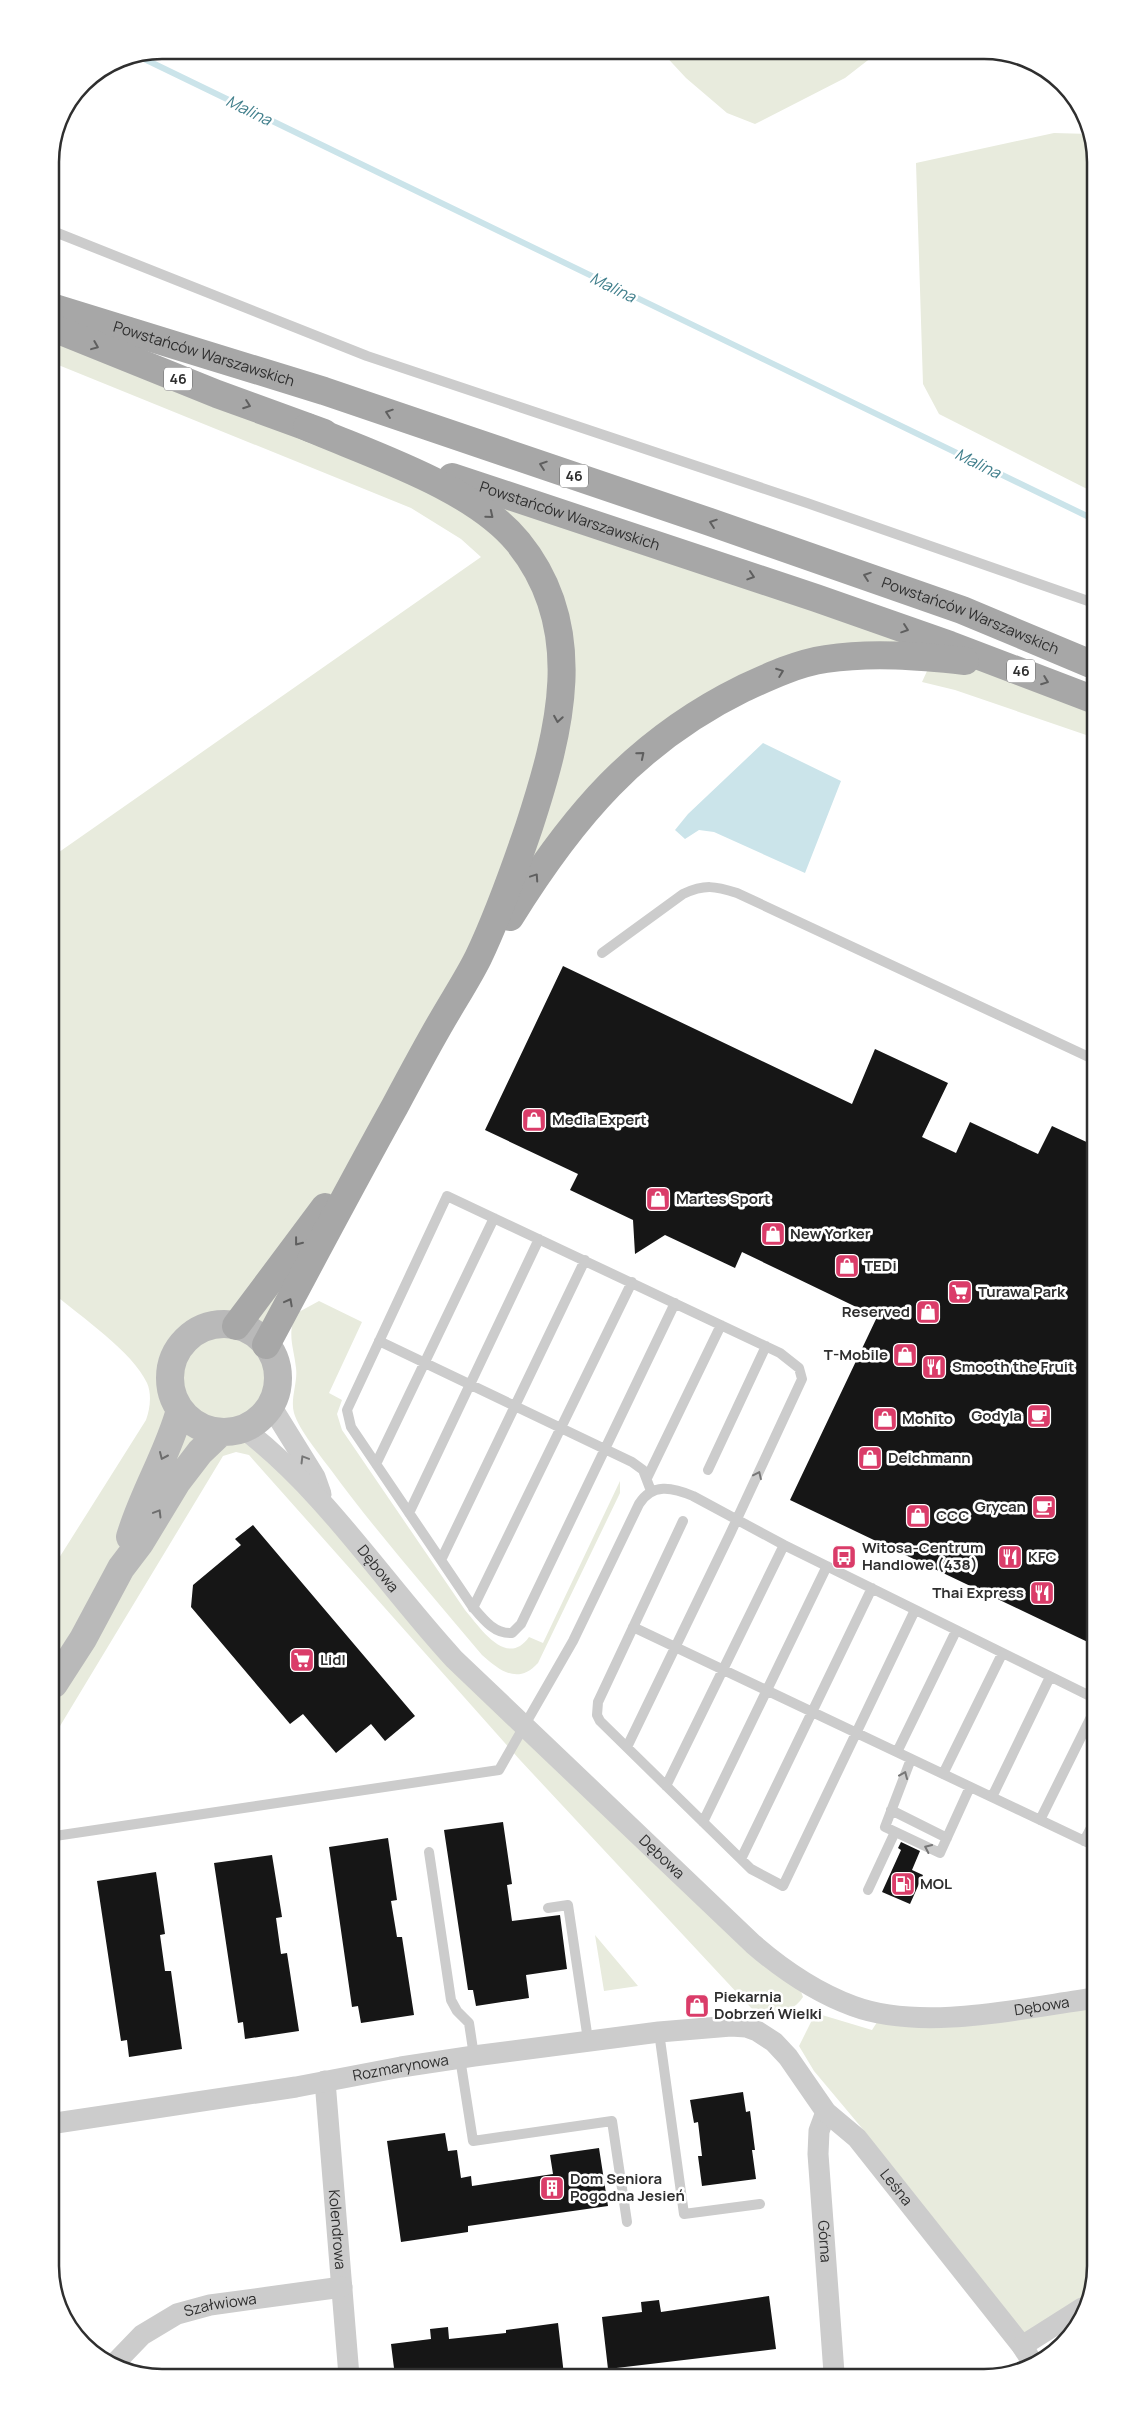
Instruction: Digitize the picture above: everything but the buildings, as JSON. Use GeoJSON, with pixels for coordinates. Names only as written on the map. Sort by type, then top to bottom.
{"type":"FeatureCollection","features":[{"type":"Feature","properties":{"kind":"main road","name":"Powstańców Warszawskich"},"geometry":{"type":"LineString","coordinates":[[59,309],[324,391],[738,532],[962,610],[1087,662]]}},
{"type":"Feature","properties":{"kind":"main road","name":"Powstańców Warszawskich"},"geometry":{"type":"LineString","coordinates":[[59,330],[307,427],[816,598],[1008,666],[1087,697]]}},
{"type":"Feature","properties":{"kind":"main road"},"geometry":{"type":"LineString","coordinates":[[266,1344],[362,1164],[477,960],[512,875],[540,793],[555,737],[559,714],[562,671],[559,630],[552,602],[540,575],[518,542],[490,515],[469,500],[434,482],[307,427]]}},
{"type":"Feature","properties":{"kind":"main road"},"geometry":{"type":"LineString","coordinates":[[477,960],[507,921],[554,850],[592,802],[642,754],[724,698],[779,673],[825,659],[870,655],[925,657],[1008,666]]}},
{"type":"Feature","properties":{"kind":"main road"},"geometry":{"type":"LineString","coordinates":[[236,1326],[330,1200],[362,1164]]}},
{"type":"Feature","properties":{"kind":"street"},"geometry":{"type":"LineString","coordinates":[[59,1676],[82,1639],[121,1568],[140,1543],[189,1464],[232,1431],[259,1420],[271,1406],[277,1391],[278,1374],[274,1358],[266,1344],[252,1333],[236,1326],[220,1324],[204,1328],[190,1336],[178,1349],[172,1363],[170,1379],[172,1396],[180,1410],[198,1426],[232,1431]]}},
{"type":"Feature","properties":{"kind":"street","name":"Dębowa"},"geometry":{"type":"LineString","coordinates":[[271,1406],[315,1477],[324,1503]]}},
{"type":"Feature","properties":{"kind":"street"},"geometry":{"type":"LineString","coordinates":[[121,1568],[136,1515],[174,1430],[180,1410]]}},
{"type":"Feature","properties":{"kind":"street","name":"Dębowa"},"geometry":{"type":"LineString","coordinates":[[232,1431],[273,1453],[324,1503],[426,1629],[454,1659],[753,1944],[796,1978],[818,1991],[854,2007],[914,2017],[940,2018],[1087,1999]]}},
{"type":"Feature","properties":{"kind":"street","name":"Rozmarynowa"},"geometry":{"type":"LineString","coordinates":[[59,2123],[467,2057],[588,2040],[711,2026],[746,2026]]}},
{"type":"Feature","properties":{"kind":"street","name":"Leśna"},"geometry":{"type":"LineString","coordinates":[[746,2026],[768,2038],[788,2056],[826,2112],[844,2125],[857,2138],[1028,2354]]}},
{"type":"Feature","properties":{"kind":"street","name":"Kolendrowa"},"geometry":{"type":"LineString","coordinates":[[326,2081],[348,2369]]}},
{"type":"Feature","properties":{"kind":"street","name":"Górna"},"geometry":{"type":"LineString","coordinates":[[826,2112],[819,2131],[818,2154],[834,2369]]}},
{"type":"Feature","properties":{"kind":"street","name":"Szałwiowa"},"geometry":{"type":"LineString","coordinates":[[119,2359],[142,2335],[176,2314],[210,2305],[342,2287]]}},
{"type":"Feature","properties":{"kind":"street"},"geometry":{"type":"LineString","coordinates":[[1028,2354],[1075,2314]]}},
{"type":"Feature","properties":{"kind":"lane"},"geometry":{"type":"LineString","coordinates":[[59,234],[367,356],[808,503],[1087,601]]}},
{"type":"Feature","properties":{"kind":"lane"},"geometry":{"type":"LineString","coordinates":[[602,953],[683,894],[696,888],[714,886],[737,893],[1087,1056]]}},
{"type":"Feature","properties":{"kind":"lane"},"geometry":{"type":"LineString","coordinates":[[627,1748],[802,1379],[801,1372],[792,1360],[632,1282],[447,1196],[347,1410],[351,1427],[473,1608],[499,1632],[512,1633],[517,1631],[675,1303]]}},
{"type":"Feature","properties":{"kind":"lane"},"geometry":{"type":"LineString","coordinates":[[376,1464],[494,1218]]}},
{"type":"Feature","properties":{"kind":"lane"},"geometry":{"type":"LineString","coordinates":[[409,1513],[539,1239]]}},
{"type":"Feature","properties":{"kind":"lane"},"geometry":{"type":"LineString","coordinates":[[441,1560],[585,1260]]}},
{"type":"Feature","properties":{"kind":"lane"},"geometry":{"type":"LineString","coordinates":[[473,1608],[632,1282]]}},
{"type":"Feature","properties":{"kind":"lane"},"geometry":{"type":"LineString","coordinates":[[648,1478],[721,1325]]}},
{"type":"Feature","properties":{"kind":"lane"},"geometry":{"type":"LineString","coordinates":[[379,1341],[632,1462],[643,1470],[648,1478],[650,1491]]}},
{"type":"Feature","properties":{"kind":"lane"},"geometry":{"type":"LineString","coordinates":[[708,1470],[766,1346]]}},
{"type":"Feature","properties":{"kind":"lane"},"geometry":{"type":"LineString","coordinates":[[59,1835],[499,1770],[525,1728],[573,1641],[639,1504],[650,1491],[665,1488],[678,1490],[784,1545],[1087,1695]]}},
{"type":"Feature","properties":{"kind":"lane"},"geometry":{"type":"LineString","coordinates":[[683,1521],[596,1708],[600,1721],[741,1859],[760,1875],[783,1886],[915,1610]]}},
{"type":"Feature","properties":{"kind":"lane"},"geometry":{"type":"LineString","coordinates":[[666,1786],[784,1545]]}},
{"type":"Feature","properties":{"kind":"lane"},"geometry":{"type":"LineString","coordinates":[[703,1822],[826,1566]]}},
{"type":"Feature","properties":{"kind":"lane"},"geometry":{"type":"LineString","coordinates":[[741,1859],[872,1588]]}},
{"type":"Feature","properties":{"kind":"lane"},"geometry":{"type":"LineString","coordinates":[[633,1627],[1087,1842]]}},
{"type":"Feature","properties":{"kind":"lane"},"geometry":{"type":"LineString","coordinates":[[897,1752],[956,1631]]}},
{"type":"Feature","properties":{"kind":"lane"},"geometry":{"type":"LineString","coordinates":[[943,1774],[1002,1654]]}},
{"type":"Feature","properties":{"kind":"lane"},"geometry":{"type":"LineString","coordinates":[[992,1797],[1050,1677]]}},
{"type":"Feature","properties":{"kind":"lane"},"geometry":{"type":"LineString","coordinates":[[1040,1820],[1087,1725]]}},
{"type":"Feature","properties":{"kind":"lane"},"geometry":{"type":"LineString","coordinates":[[911,1759],[885,1827],[940,1853],[970,1786]]}},
{"type":"Feature","properties":{"kind":"lane"},"geometry":{"type":"LineString","coordinates":[[891,1810],[947,1838]]}},
{"type":"Feature","properties":{"kind":"lane"},"geometry":{"type":"LineString","coordinates":[[868,1890],[895,1832]]}},
{"type":"Feature","properties":{"kind":"lane"},"geometry":{"type":"LineString","coordinates":[[1084,1841],[1087,1835]]}},
{"type":"Feature","properties":{"kind":"lane"},"geometry":{"type":"LineString","coordinates":[[429,1852],[451,2000],[457,2011],[469,2023],[467,2057],[473,2141],[612,2121],[627,2222]]}},
{"type":"Feature","properties":{"kind":"lane"},"geometry":{"type":"LineString","coordinates":[[548,1908],[568,1906],[588,2040]]}},
{"type":"Feature","properties":{"kind":"lane"},"geometry":{"type":"LineString","coordinates":[[658,2032],[684,2214],[760,2204]]}},
{"type":"Feature","properties":{"kind":"shaded area"},"geometry":{"type":"Polygon","coordinates":[[[668,59],[869,59],[845,78],[755,124],[727,113],[686,78],[668,59]]]}},
{"type":"Feature","properties":{"kind":"shaded area"},"geometry":{"type":"Polygon","coordinates":[[[1054,133],[1084,134],[1087,162],[1087,489],[939,414],[923,384],[916,163],[1054,133]]]}},
{"type":"Feature","properties":{"kind":"shaded area"},"geometry":{"type":"Polygon","coordinates":[[[59,330],[217,394],[1087,697],[1087,735],[955,690],[922,682],[933,658],[870,655],[698,713],[533,880],[266,1344],[273,1357],[276,1369],[276,1392],[272,1402],[265,1411],[256,1421],[244,1429],[426,1629],[796,1978],[803,1997],[793,2007],[780,2012],[766,2013],[753,2010],[520,1760],[249,1455],[236,1452],[223,1456],[59,1728],[59,1558],[146,1420],[150,1397],[147,1383],[130,1359],[105,1335],[59,1298],[59,852],[481,557],[461,539],[411,508],[59,365],[59,330]]]}},
{"type":"Feature","properties":{"kind":"shaded area"},"geometry":{"type":"Polygon","coordinates":[[[319,1301],[362,1322],[329,1393],[342,1400],[337,1414],[342,1430],[465,1610],[486,1635],[503,1647],[512,1649],[521,1646],[529,1637],[543,1643],[620,1481],[620,1493],[538,1663],[531,1670],[516,1674],[509,1673],[482,1655],[367,1517],[300,1427],[293,1408],[296,1373],[291,1334],[292,1327],[297,1313],[319,1301]]]}},
{"type":"Feature","properties":{"kind":"shaded area"},"geometry":{"type":"Polygon","coordinates":[[[595,1935],[638,1986],[604,1991],[595,1935]]]}},
{"type":"Feature","properties":{"kind":"shaded area"},"geometry":{"type":"Polygon","coordinates":[[[1087,1999],[1087,2266],[1085,2286],[1076,2312],[1022,2346],[866,2133],[814,2071],[799,2046],[814,2016],[822,2015],[872,2030],[883,2013],[1087,1999]]]}},
{"type":"Feature","properties":{"kind":"water"},"geometry":{"type":"Polygon","coordinates":[[[763,743],[841,781],[805,873],[714,832],[699,830],[685,839],[675,830],[688,814],[763,743]]]}},
{"type":"Feature","properties":{"kind":"waterway","name":"Malina"},"geometry":{"type":"LineString","coordinates":[[147,60],[1087,516]]}},
{"type":"Feature","properties":{"kind":"place","name":"Media Expert"},"geometry":{"type":"Point","coordinates":[534,1120]}},
{"type":"Feature","properties":{"kind":"place","name":"Martes Sport"},"geometry":{"type":"Point","coordinates":[658,1199]}},
{"type":"Feature","properties":{"kind":"place","name":"New Yorker"},"geometry":{"type":"Point","coordinates":[773,1234]}},
{"type":"Feature","properties":{"kind":"place","name":"TEDi"},"geometry":{"type":"Point","coordinates":[847,1266]}},
{"type":"Feature","properties":{"kind":"place","name":"Turawa Park"},"geometry":{"type":"Point","coordinates":[960,1292]}},
{"type":"Feature","properties":{"kind":"place","name":"Reserved"},"geometry":{"type":"Point","coordinates":[928,1312]}},
{"type":"Feature","properties":{"kind":"place","name":"T-Mobile"},"geometry":{"type":"Point","coordinates":[905,1355]}},
{"type":"Feature","properties":{"kind":"place","name":"Smooth the Fruit"},"geometry":{"type":"Point","coordinates":[934,1367]}},
{"type":"Feature","properties":{"kind":"place","name":"Godyla"},"geometry":{"type":"Point","coordinates":[1039,1416]}},
{"type":"Feature","properties":{"kind":"place","name":"Mohito"},"geometry":{"type":"Point","coordinates":[885,1419]}},
{"type":"Feature","properties":{"kind":"place","name":"Deichmann"},"geometry":{"type":"Point","coordinates":[870,1458]}},
{"type":"Feature","properties":{"kind":"place","name":"Grycan"},"geometry":{"type":"Point","coordinates":[1044,1507]}},
{"type":"Feature","properties":{"kind":"place","name":"CCC"},"geometry":{"type":"Point","coordinates":[918,1516]}},
{"type":"Feature","properties":{"kind":"place","name":"Witosa-Centrum Handlowe (438)"},"geometry":{"type":"Point","coordinates":[844,1557]}},
{"type":"Feature","properties":{"kind":"place","name":"KFC"},"geometry":{"type":"Point","coordinates":[1010,1557]}},
{"type":"Feature","properties":{"kind":"place","name":"Thai Express"},"geometry":{"type":"Point","coordinates":[1042,1593]}},
{"type":"Feature","properties":{"kind":"place","name":"Lidl"},"geometry":{"type":"Point","coordinates":[302,1660]}},
{"type":"Feature","properties":{"kind":"place","name":"MOL"},"geometry":{"type":"Point","coordinates":[903,1884]}},
{"type":"Feature","properties":{"kind":"place","name":"Piekarnia Dobrzeń Wielki"},"geometry":{"type":"Point","coordinates":[697,2006]}},
{"type":"Feature","properties":{"kind":"place","name":"Dom Seniora Pogodna Jesień"},"geometry":{"type":"Point","coordinates":[552,2188]}}]}
